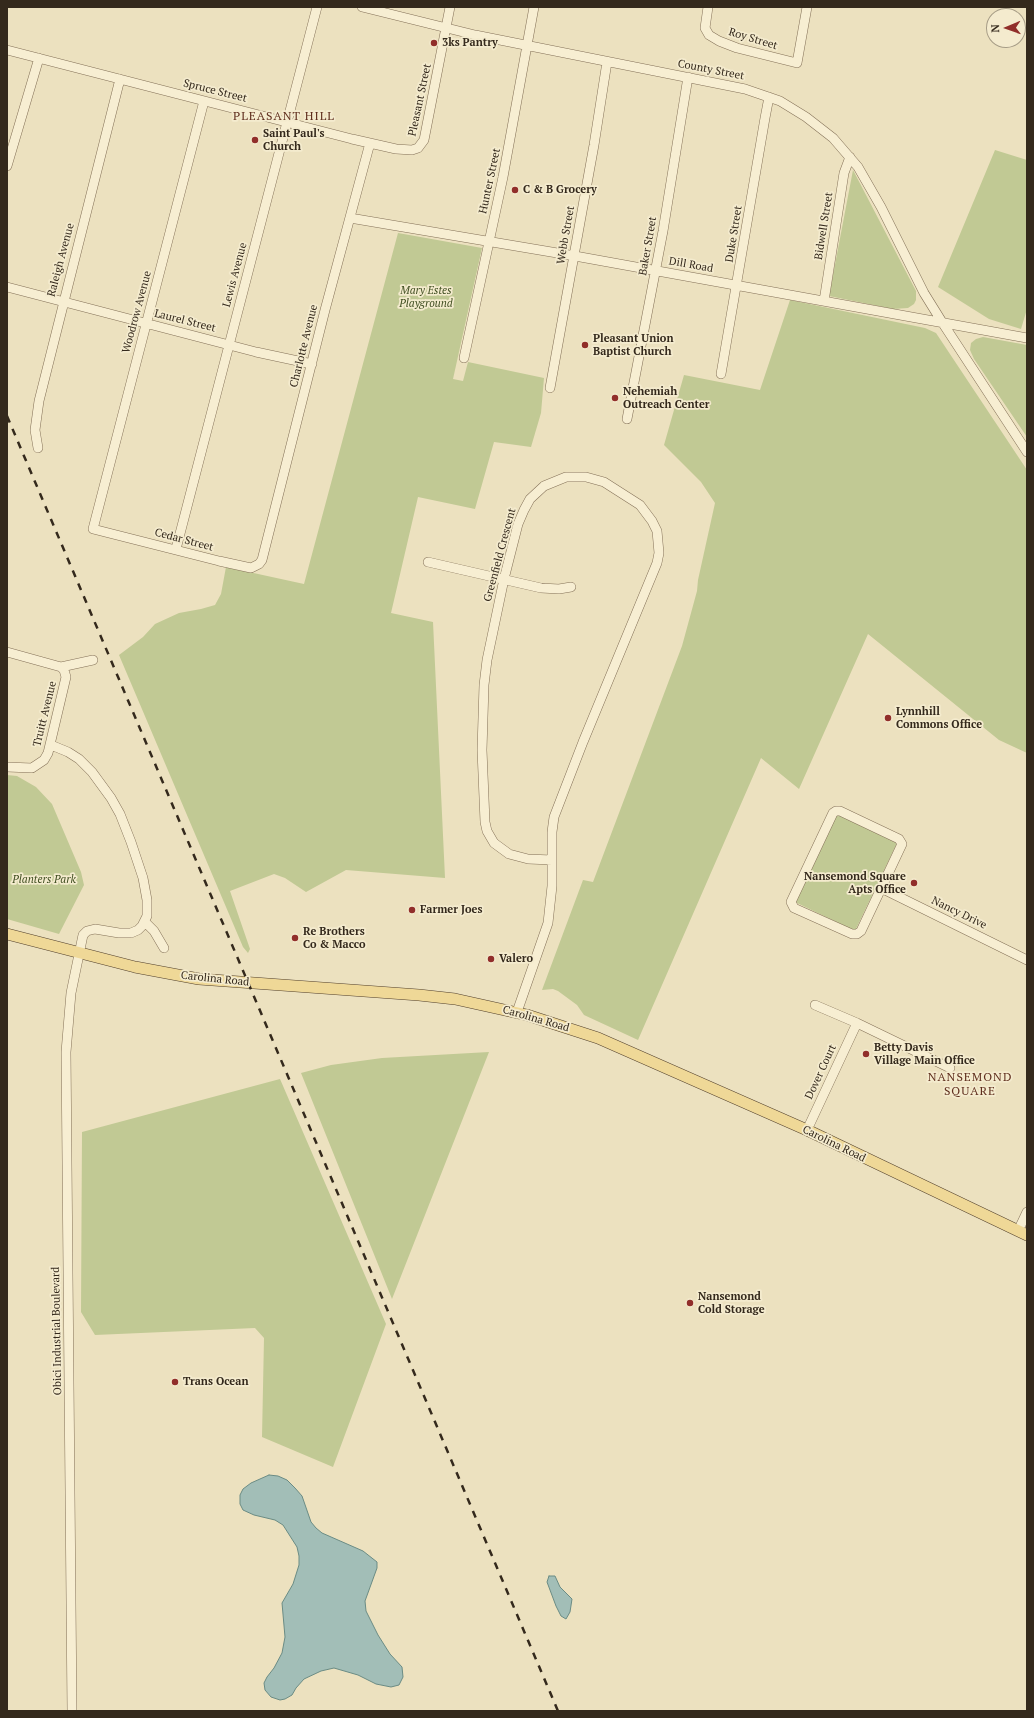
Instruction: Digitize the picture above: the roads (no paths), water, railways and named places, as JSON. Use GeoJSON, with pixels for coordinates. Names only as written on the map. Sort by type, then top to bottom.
{"type":"FeatureCollection","features":[{"type":"Feature","properties":{"kind":"main road","name":"Carolina Road"},"geometry":{"type":"LineString","coordinates":[[7,934],[135,967],[216,981],[419,995],[455,999],[517,1012],[598,1038],[807,1130],[1023,1233]]}},
{"type":"Feature","properties":{"kind":"street","name":"Lewis Avenue"},"geometry":{"type":"LineString","coordinates":[[176,550],[317,7]]}},
{"type":"Feature","properties":{"kind":"street","name":"County Street"},"geometry":{"type":"LineString","coordinates":[[362,7],[527,46],[745,89],[769,97],[794,109],[821,127],[850,157],[867,180],[924,293],[1027,452]]}},
{"type":"Feature","properties":{"kind":"street","name":"Pleasant Street"},"geometry":{"type":"LineString","coordinates":[[418,148],[424,140],[428,127],[450,7]]}},
{"type":"Feature","properties":{"kind":"street","name":"Hunter Street"},"geometry":{"type":"LineString","coordinates":[[464,358],[504,177],[534,7]]}},
{"type":"Feature","properties":{"kind":"street","name":"Roy Street"},"geometry":{"type":"LineString","coordinates":[[708,7],[705,28],[709,35],[736,48],[797,63],[807,7]]}},
{"type":"Feature","properties":{"kind":"street","name":"Spruce Street"},"geometry":{"type":"LineString","coordinates":[[7,50],[370,143],[405,151],[418,148]]}},
{"type":"Feature","properties":{"kind":"street"},"geometry":{"type":"LineString","coordinates":[[7,166],[39,58]]}},
{"type":"Feature","properties":{"kind":"street","name":"Webb Street"},"geometry":{"type":"LineString","coordinates":[[550,388],[607,62]]}},
{"type":"Feature","properties":{"kind":"street","name":"Baker Street"},"geometry":{"type":"LineString","coordinates":[[627,419],[656,271],[688,77]]}},
{"type":"Feature","properties":{"kind":"street","name":"Raleigh Avenue"},"geometry":{"type":"LineString","coordinates":[[38,448],[35,419],[63,302],[120,80]]}},
{"type":"Feature","properties":{"kind":"street","name":"Duke Street"},"geometry":{"type":"LineString","coordinates":[[721,374],[764,118],[769,97]]}},
{"type":"Feature","properties":{"kind":"street","name":"Woodrow Avenue"},"geometry":{"type":"LineString","coordinates":[[93,529],[204,101]]}},
{"type":"Feature","properties":{"kind":"street","name":"Charlotte Avenue"},"geometry":{"type":"LineString","coordinates":[[263,555],[370,143]]}},
{"type":"Feature","properties":{"kind":"street","name":"Bidwell Street"},"geometry":{"type":"LineString","coordinates":[[824,301],[844,173],[850,157]]}},
{"type":"Feature","properties":{"kind":"street","name":"Dill Road"},"geometry":{"type":"LineString","coordinates":[[350,218],[574,256],[1027,338]]}},
{"type":"Feature","properties":{"kind":"street","name":"Laurel Street"},"geometry":{"type":"LineString","coordinates":[[7,287],[229,345],[312,364]]}},
{"type":"Feature","properties":{"kind":"street","name":"Greenfield Crescent"},"geometry":{"type":"LineString","coordinates":[[517,1012],[548,922],[552,886],[552,860],[552,832],[559,802],[657,563],[659,553],[657,531],[652,521],[640,505],[604,482],[586,476],[566,478],[544,486],[530,499],[518,524],[504,579],[487,660],[484,685],[482,750],[485,822],[490,837],[502,850],[517,857],[552,860]]}},
{"type":"Feature","properties":{"kind":"street","name":"Cedar Street"},"geometry":{"type":"LineString","coordinates":[[93,529],[251,568],[259,564],[263,555]]}},
{"type":"Feature","properties":{"kind":"street"},"geometry":{"type":"LineString","coordinates":[[428,562],[546,588],[571,587]]}},
{"type":"Feature","properties":{"kind":"street"},"geometry":{"type":"LineString","coordinates":[[7,652],[61,667],[93,660]]}},
{"type":"Feature","properties":{"kind":"street","name":"Truitt Avenue"},"geometry":{"type":"LineString","coordinates":[[11,767],[25,769],[38,765],[44,760],[51,745],[66,677],[64,670],[61,667]]}},
{"type":"Feature","properties":{"kind":"street"},"geometry":{"type":"LineString","coordinates":[[51,745],[68,752],[79,759],[103,786],[120,814],[143,878],[147,900],[147,916],[145,922],[154,931],[164,948]]}},
{"type":"Feature","properties":{"kind":"street"},"geometry":{"type":"LineString","coordinates":[[836,811],[840,811],[901,841],[902,844],[881,888],[861,931],[857,934],[852,934],[794,908],[791,902],[833,813],[836,811]]}},
{"type":"Feature","properties":{"kind":"street","name":"Nancy Drive"},"geometry":{"type":"LineString","coordinates":[[881,888],[1027,960]]}},
{"type":"Feature","properties":{"kind":"street","name":"Obici Industrial Boulevard"},"geometry":{"type":"LineString","coordinates":[[72,1711],[66,1052],[71,993],[83,935],[89,930],[94,929],[110,932],[130,933],[138,930],[145,922]]}},
{"type":"Feature","properties":{"kind":"street"},"geometry":{"type":"LineString","coordinates":[[815,1005],[857,1023],[950,1068]]}},
{"type":"Feature","properties":{"kind":"street","name":"Dover Court"},"geometry":{"type":"LineString","coordinates":[[807,1130],[857,1023]]}},
{"type":"Feature","properties":{"kind":"street"},"geometry":{"type":"LineString","coordinates":[[1023,1233],[1027,1212]]}},
{"type":"Feature","properties":{"kind":"water"},"geometry":{"type":"Polygon","coordinates":[[[269,1475],[278,1476],[287,1480],[295,1488],[302,1496],[311,1522],[322,1533],[363,1551],[377,1562],[377,1568],[365,1601],[366,1611],[378,1635],[390,1654],[402,1667],[403,1677],[399,1685],[391,1687],[376,1684],[358,1675],[334,1668],[321,1671],[304,1679],[292,1695],[285,1699],[280,1700],[271,1697],[265,1690],[264,1683],[282,1653],[285,1637],[282,1603],[293,1584],[299,1565],[297,1547],[283,1525],[275,1520],[254,1515],[243,1510],[240,1504],[240,1495],[243,1489],[251,1483],[269,1475]]]}},
{"type":"Feature","properties":{"kind":"water"},"geometry":{"type":"Polygon","coordinates":[[[549,1576],[555,1576],[560,1587],[572,1599],[570,1612],[566,1619],[561,1616],[556,1606],[547,1582],[549,1576]]]}},
{"type":"Feature","properties":{"kind":"railway"},"geometry":{"type":"LineString","coordinates":[[7,416],[558,1711]]}},
{"type":"Feature","properties":{"kind":"place","name":"3ks Pantry"},"geometry":{"type":"Point","coordinates":[434,43]}},
{"type":"Feature","properties":{"kind":"place","name":"Saint Paul's Church"},"geometry":{"type":"Point","coordinates":[255,140]}},
{"type":"Feature","properties":{"kind":"place","name":"C & B Grocery"},"geometry":{"type":"Point","coordinates":[515,190]}},
{"type":"Feature","properties":{"kind":"place","name":"Pleasant Union Baptist Church"},"geometry":{"type":"Point","coordinates":[585,345]}},
{"type":"Feature","properties":{"kind":"place","name":"Nehemiah Outreach Center"},"geometry":{"type":"Point","coordinates":[615,398]}},
{"type":"Feature","properties":{"kind":"place","name":"Lynnhill Commons Office"},"geometry":{"type":"Point","coordinates":[888,718]}},
{"type":"Feature","properties":{"kind":"place","name":"Nansemond Square Apts Office"},"geometry":{"type":"Point","coordinates":[914,883]}},
{"type":"Feature","properties":{"kind":"place","name":"Farmer Joes"},"geometry":{"type":"Point","coordinates":[412,910]}},
{"type":"Feature","properties":{"kind":"place","name":"Re Brothers Co & Macco"},"geometry":{"type":"Point","coordinates":[295,938]}},
{"type":"Feature","properties":{"kind":"place","name":"Valero"},"geometry":{"type":"Point","coordinates":[491,959]}},
{"type":"Feature","properties":{"kind":"place","name":"Betty Davis Village Main Office"},"geometry":{"type":"Point","coordinates":[866,1054]}},
{"type":"Feature","properties":{"kind":"place","name":"Nansemond Cold Storage"},"geometry":{"type":"Point","coordinates":[690,1303]}},
{"type":"Feature","properties":{"kind":"place","name":"Trans Ocean"},"geometry":{"type":"Point","coordinates":[175,1382]}},
{"type":"Feature","properties":{"kind":"district","name":"PLEASANT HILL"},"geometry":{"type":"Point","coordinates":[284,117]}},
{"type":"Feature","properties":{"kind":"district","name":"NANSEMOND SQUARE"},"geometry":{"type":"Point","coordinates":[970,1085]}},
{"type":"Feature","properties":{"kind":"park label","name":"Mary Estes Playground"},"geometry":{"type":"Point","coordinates":[426,297]}},
{"type":"Feature","properties":{"kind":"park label","name":"Planters Park"},"geometry":{"type":"Point","coordinates":[44,880]}}]}
